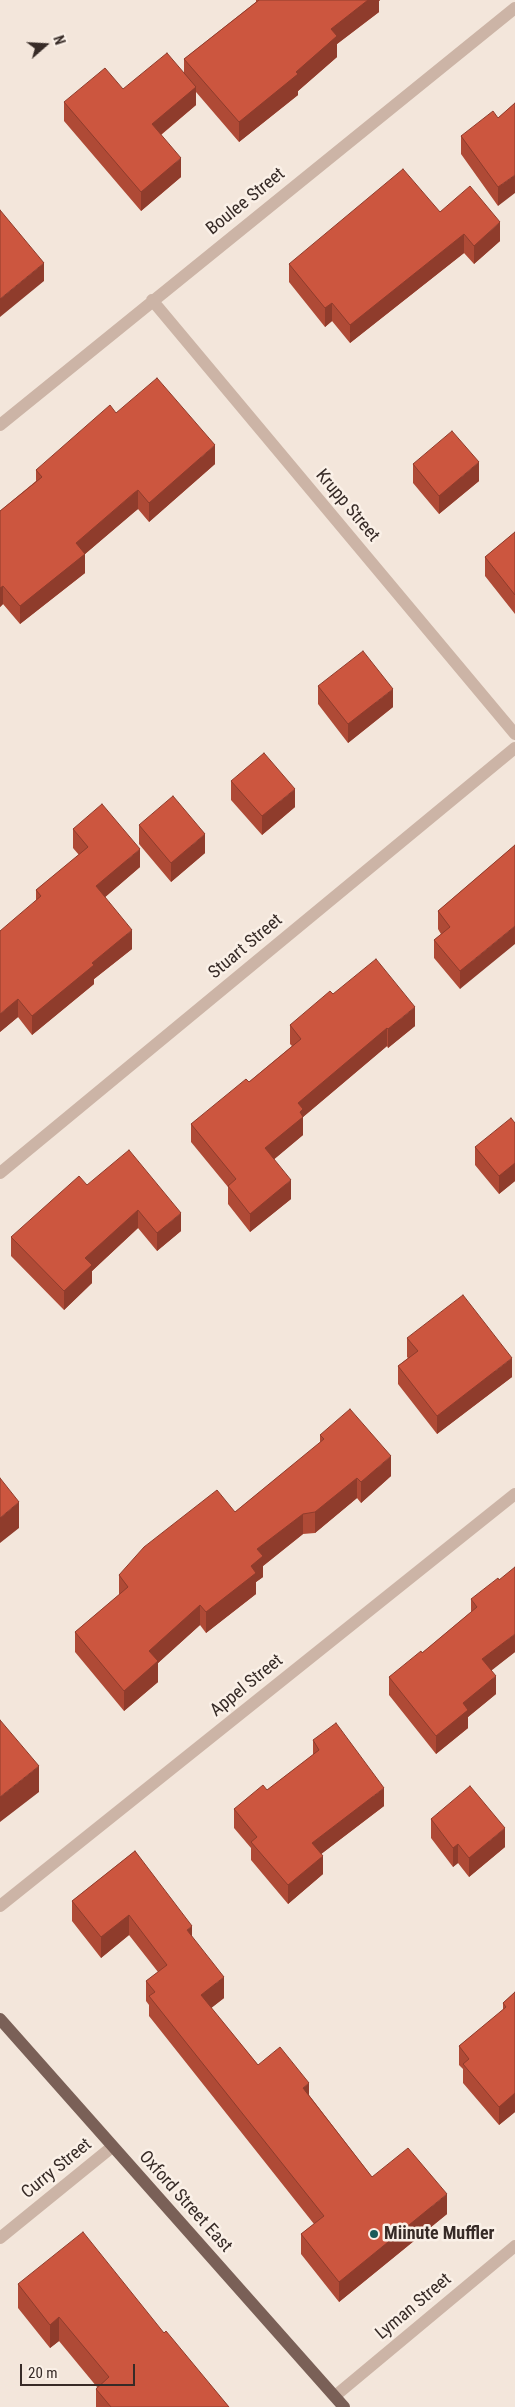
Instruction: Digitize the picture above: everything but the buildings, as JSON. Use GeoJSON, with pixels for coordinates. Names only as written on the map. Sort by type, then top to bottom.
{"type":"FeatureCollection","features":[{"type":"Feature","properties":{"kind":"main road","name":"Oxford Street East"},"geometry":{"type":"LineString","coordinates":[[0,2019],[344,2407]]}},
{"type":"Feature","properties":{"kind":"street","name":"Boulee Street"},"geometry":{"type":"LineString","coordinates":[[0,425],[515,8]]}},
{"type":"Feature","properties":{"kind":"street","name":"Krupp Street"},"geometry":{"type":"LineString","coordinates":[[152,300],[515,734]]}},
{"type":"Feature","properties":{"kind":"street","name":"Stuart Street"},"geometry":{"type":"LineString","coordinates":[[0,1173],[515,748]]}},
{"type":"Feature","properties":{"kind":"street","name":"Appel Street"},"geometry":{"type":"LineString","coordinates":[[0,1906],[515,1494]]}},
{"type":"Feature","properties":{"kind":"street","name":"Curry Street"},"geometry":{"type":"LineString","coordinates":[[0,2238],[112,2147]]}},
{"type":"Feature","properties":{"kind":"street","name":"Lyman Street"},"geometry":{"type":"LineString","coordinates":[[335,2396],[515,2246]]}},
{"type":"Feature","properties":{"kind":"place","name":"Miinute Muffler"},"geometry":{"type":"Point","coordinates":[374,2234]}}]}
